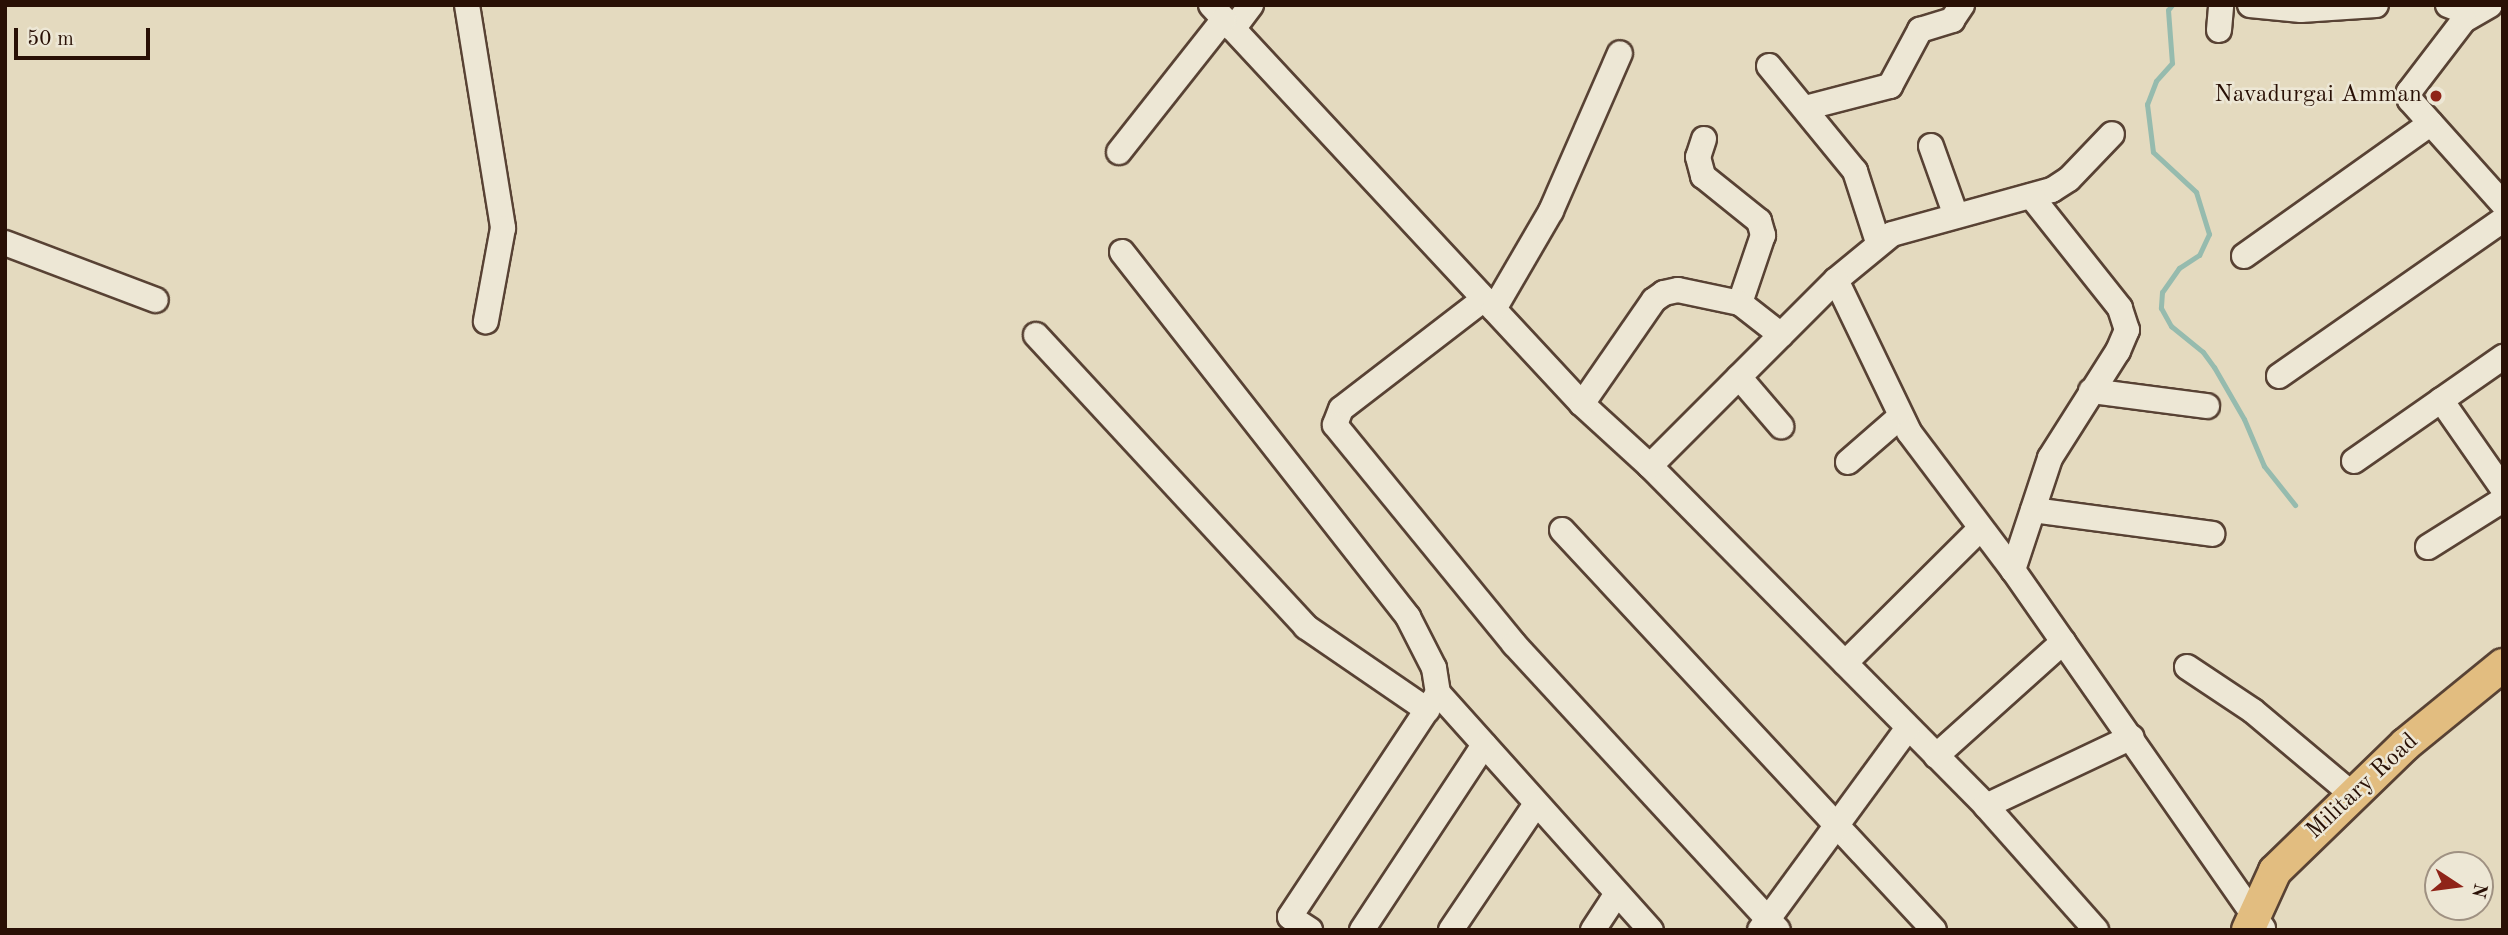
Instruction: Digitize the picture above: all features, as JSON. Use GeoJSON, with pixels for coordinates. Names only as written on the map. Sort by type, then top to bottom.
{"type":"FeatureCollection","features":[{"type":"Feature","properties":{"kind":"main road","name":"Military Road"},"geometry":{"type":"LineString","coordinates":[[2255,926],[2275,871],[2353,795],[2503,665]]}},
{"type":"Feature","properties":{"kind":"street"},"geometry":{"type":"LineString","coordinates":[[467,5],[503,228],[486,321]]}},
{"type":"Feature","properties":{"kind":"street"},"geometry":{"type":"LineString","coordinates":[[1119,152],[1223,18],[1251,5]]}},
{"type":"Feature","properties":{"kind":"street"},"geometry":{"type":"LineString","coordinates":[[1805,108],[1890,86],[1920,30],[1952,20],[1962,5]]}},
{"type":"Feature","properties":{"kind":"street"},"geometry":{"type":"LineString","coordinates":[[2219,30],[2221,5]]}},
{"type":"Feature","properties":{"kind":"street"},"geometry":{"type":"LineString","coordinates":[[2250,5],[2301,10],[2376,5]]}},
{"type":"Feature","properties":{"kind":"street"},"geometry":{"type":"LineString","coordinates":[[2448,5],[2481,10]]}},
{"type":"Feature","properties":{"kind":"street"},"geometry":{"type":"LineString","coordinates":[[2499,5],[2503,16]]}},
{"type":"Feature","properties":{"kind":"street"},"geometry":{"type":"LineString","coordinates":[[2481,10],[2409,92],[2431,123],[2503,204]]}},
{"type":"Feature","properties":{"kind":"street"},"geometry":{"type":"LineString","coordinates":[[1223,18],[1583,404],[1650,466],[1986,806],[2096,930]]}},
{"type":"Feature","properties":{"kind":"street"},"geometry":{"type":"LineString","coordinates":[[1620,53],[1551,211],[1489,304],[1342,409],[1335,425],[1514,644],[1768,926],[1908,728]]}},
{"type":"Feature","properties":{"kind":"street"},"geometry":{"type":"LineString","coordinates":[[1769,66],[1855,171],[1878,242]]}},
{"type":"Feature","properties":{"kind":"street"},"geometry":{"type":"LineString","coordinates":[[2244,256],[2431,123]]}},
{"type":"Feature","properties":{"kind":"street"},"geometry":{"type":"LineString","coordinates":[[1650,466],[1836,280],[1878,242],[1955,216],[2031,196],[2069,179],[2112,134]]}},
{"type":"Feature","properties":{"kind":"street"},"geometry":{"type":"LineString","coordinates":[[1704,139],[1698,157],[1703,176],[1759,221],[1763,235],[1740,303]]}},
{"type":"Feature","properties":{"kind":"street"},"geometry":{"type":"LineString","coordinates":[[1931,146],[1955,216]]}},
{"type":"Feature","properties":{"kind":"street"},"geometry":{"type":"LineString","coordinates":[[2013,570],[2050,458],[2124,339],[2125,317],[2031,196]]}},
{"type":"Feature","properties":{"kind":"street"},"geometry":{"type":"LineString","coordinates":[[2279,376],[2503,220]]}},
{"type":"Feature","properties":{"kind":"street"},"geometry":{"type":"LineString","coordinates":[[5,243],[156,300]]}},
{"type":"Feature","properties":{"kind":"street"},"geometry":{"type":"LineString","coordinates":[[1122,252],[1408,617],[1434,668],[1432,702],[1294,925]]}},
{"type":"Feature","properties":{"kind":"street"},"geometry":{"type":"LineString","coordinates":[[1836,280],[1901,416],[2132,737],[2255,926]]}},
{"type":"Feature","properties":{"kind":"street"},"geometry":{"type":"LineString","coordinates":[[1583,404],[1654,300],[1664,293],[1678,290],[1740,303],[1781,335]]}},
{"type":"Feature","properties":{"kind":"street"},"geometry":{"type":"LineString","coordinates":[[1036,335],[1306,627],[1432,702],[1484,745],[1616,895],[1651,930]]}},
{"type":"Feature","properties":{"kind":"street"},"geometry":{"type":"LineString","coordinates":[[2354,461],[2503,356]]}},
{"type":"Feature","properties":{"kind":"street"},"geometry":{"type":"LineString","coordinates":[[1739,377],[1782,426]]}},
{"type":"Feature","properties":{"kind":"street"},"geometry":{"type":"LineString","coordinates":[[2091,391],[2207,406]]}},
{"type":"Feature","properties":{"kind":"street"},"geometry":{"type":"LineString","coordinates":[[2441,400],[2503,489]]}},
{"type":"Feature","properties":{"kind":"street"},"geometry":{"type":"LineString","coordinates":[[1847,463],[1901,416]]}},
{"type":"Feature","properties":{"kind":"street"},"geometry":{"type":"LineString","coordinates":[[2428,547],[2503,500]]}},
{"type":"Feature","properties":{"kind":"street"},"geometry":{"type":"LineString","coordinates":[[2032,510],[2212,534]]}},
{"type":"Feature","properties":{"kind":"street"},"geometry":{"type":"LineString","coordinates":[[1845,663],[1980,529]]}},
{"type":"Feature","properties":{"kind":"street"},"geometry":{"type":"LineString","coordinates":[[1562,530],[1934,930]]}},
{"type":"Feature","properties":{"kind":"street"},"geometry":{"type":"LineString","coordinates":[[1936,756],[2063,642]]}},
{"type":"Feature","properties":{"kind":"street"},"geometry":{"type":"LineString","coordinates":[[2187,667],[2253,712],[2353,795]]}},
{"type":"Feature","properties":{"kind":"street"},"geometry":{"type":"LineString","coordinates":[[1986,806],[2132,737]]}},
{"type":"Feature","properties":{"kind":"street"},"geometry":{"type":"LineString","coordinates":[[1362,930],[1484,745]]}},
{"type":"Feature","properties":{"kind":"street"},"geometry":{"type":"LineString","coordinates":[[1451,930],[1536,804]]}},
{"type":"Feature","properties":{"kind":"street"},"geometry":{"type":"LineString","coordinates":[[1593,930],[1616,895]]}},
{"type":"Feature","properties":{"kind":"waterway"},"geometry":{"type":"LineString","coordinates":[[2172,5],[2168,10],[2172,63],[2156,81],[2147,104],[2153,152],[2196,192],[2209,234],[2199,255],[2179,268],[2162,292],[2161,308],[2171,326],[2203,352],[2214,367],[2244,419],[2264,466],[2295,505]]}},
{"type":"Feature","properties":{"kind":"place","name":"Navadurgai Amman"},"geometry":{"type":"Point","coordinates":[2436,96]}}]}
